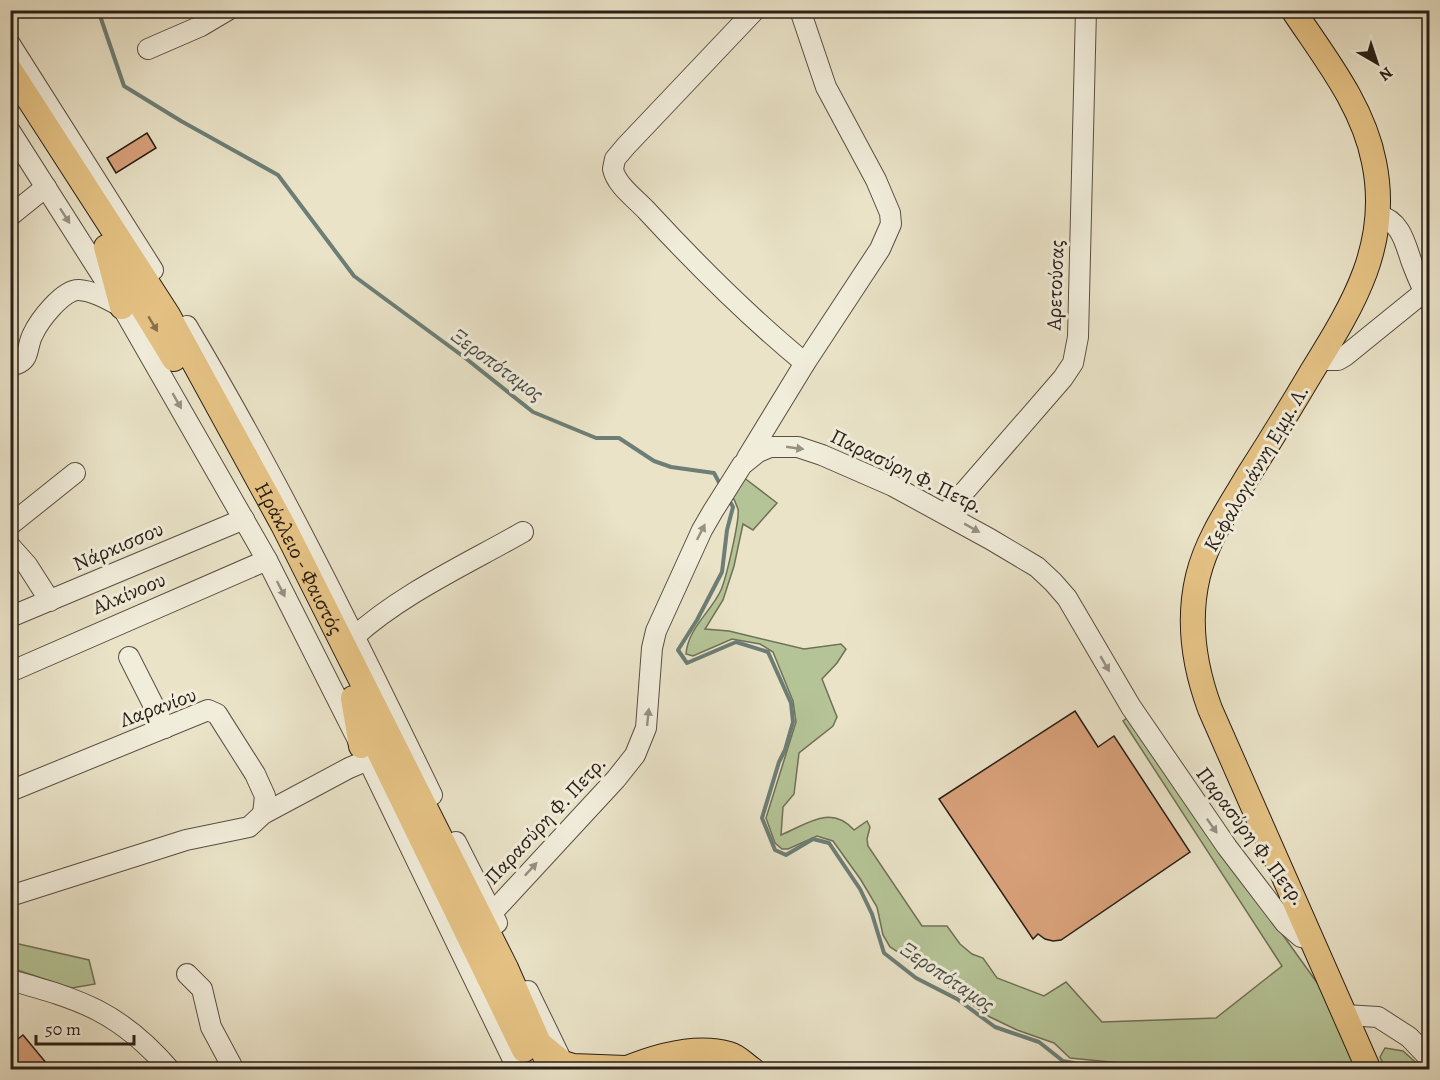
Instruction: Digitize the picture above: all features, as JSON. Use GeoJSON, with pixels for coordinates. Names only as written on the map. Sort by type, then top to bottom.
{"type":"FeatureCollection","features":[{"type":"Feature","properties":{"kind":"main road","name":"Κεφαλογιάννη Εμμ. Λ."},"geometry":{"type":"LineString","coordinates":[[1293,10],[1350,99],[1366,134],[1377,182],[1378,215],[1372,255],[1359,289],[1319,360],[1230,505],[1214,536],[1199,574],[1193,620],[1197,667],[1210,710],[1369,1070]]}},
{"type":"Feature","properties":{"kind":"main road","name":"Ηράκλειο - Φαιστός"},"geometry":{"type":"LineString","coordinates":[[10,70],[168,315],[283,525],[506,968],[537,1041],[561,1068]]}},
{"type":"Feature","properties":{"kind":"main road","name":"Ηράκλειο - Φαιστός"},"geometry":{"type":"LineString","coordinates":[[10,96],[112,230],[201,406],[257,505],[533,1070]]}},
{"type":"Feature","properties":{"kind":"main road"},"geometry":{"type":"LineString","coordinates":[[112,230],[122,307]]}},
{"type":"Feature","properties":{"kind":"main road"},"geometry":{"type":"LineString","coordinates":[[141,273],[178,312]]}},
{"type":"Feature","properties":{"kind":"main road"},"geometry":{"type":"LineString","coordinates":[[353,698],[364,753]]}},
{"type":"Feature","properties":{"kind":"main road"},"geometry":{"type":"LineString","coordinates":[[442,815],[447,851]]}},
{"type":"Feature","properties":{"kind":"main road"},"geometry":{"type":"LineString","coordinates":[[561,1068],[624,1069],[652,1060],[694,1052],[726,1053],[751,1069]]}},
{"type":"Feature","properties":{"kind":"main road"},"geometry":{"type":"LineString","coordinates":[[680,1070],[710,1065],[751,1069]]}},
{"type":"Feature","properties":{"kind":"street"},"geometry":{"type":"LineString","coordinates":[[148,49],[201,26],[228,10]]}},
{"type":"Feature","properties":{"kind":"street"},"geometry":{"type":"LineString","coordinates":[[755,10],[626,146],[615,159],[613,169],[620,183],[657,222],[748,313],[805,363]]}},
{"type":"Feature","properties":{"kind":"street"},"geometry":{"type":"LineString","coordinates":[[742,465],[805,363],[880,249],[891,224],[890,213],[876,180],[826,87],[800,10]]}},
{"type":"Feature","properties":{"kind":"street","name":"Αρετούσας"},"geometry":{"type":"LineString","coordinates":[[945,514],[1056,386],[1072,363],[1078,337],[1086,10]]}},
{"type":"Feature","properties":{"kind":"street"},"geometry":{"type":"LineString","coordinates":[[10,44],[112,230],[178,312],[272,477],[492,913],[561,1068]]}},
{"type":"Feature","properties":{"kind":"street"},"geometry":{"type":"LineString","coordinates":[[10,131],[122,307],[267,561],[518,1065]]}},
{"type":"Feature","properties":{"kind":"street"},"geometry":{"type":"LineString","coordinates":[[10,216],[46,187]]}},
{"type":"Feature","properties":{"kind":"street"},"geometry":{"type":"LineString","coordinates":[[1319,360],[1338,360],[1345,356],[1427,297],[1403,235],[1394,223],[1378,215]]}},
{"type":"Feature","properties":{"kind":"street"},"geometry":{"type":"LineString","coordinates":[[10,365],[20,363],[25,357],[33,332],[57,302],[68,294],[76,290],[90,292],[122,307]]}},
{"type":"Feature","properties":{"kind":"street","name":"Παρασύρη Φ. Πετρ."},"geometry":{"type":"LineString","coordinates":[[492,913],[636,754],[646,728],[652,648],[658,625],[702,530],[742,465],[763,449],[798,447],[875,478],[945,514],[1028,561],[1053,582],[1067,598],[1131,707],[1227,847],[1285,923],[1301,937],[1311,939]]}},
{"type":"Feature","properties":{"kind":"street"},"geometry":{"type":"LineString","coordinates":[[10,525],[75,472]]}},
{"type":"Feature","properties":{"kind":"street","name":"Νάρκισσου"},"geometry":{"type":"LineString","coordinates":[[10,617],[244,519]]}},
{"type":"Feature","properties":{"kind":"street"},"geometry":{"type":"LineString","coordinates":[[354,637],[370,622],[394,606],[523,532]]}},
{"type":"Feature","properties":{"kind":"street"},"geometry":{"type":"LineString","coordinates":[[10,546],[27,566],[50,601]]}},
{"type":"Feature","properties":{"kind":"street","name":"Αλκίνοου"},"geometry":{"type":"LineString","coordinates":[[10,672],[267,561]]}},
{"type":"Feature","properties":{"kind":"street"},"geometry":{"type":"LineString","coordinates":[[129,657],[165,728]]}},
{"type":"Feature","properties":{"kind":"street","name":"Λαρανίου"},"geometry":{"type":"LineString","coordinates":[[10,791],[208,710],[217,714],[255,774],[265,796],[263,814]]}},
{"type":"Feature","properties":{"kind":"street"},"geometry":{"type":"LineString","coordinates":[[10,896],[186,840],[249,826],[263,814],[349,768],[364,753]]}},
{"type":"Feature","properties":{"kind":"street"},"geometry":{"type":"LineString","coordinates":[[187,974],[202,989],[211,1027],[234,1070]]}},
{"type":"Feature","properties":{"kind":"street"},"geometry":{"type":"LineString","coordinates":[[10,980],[64,996],[104,1012],[145,1043],[170,1070]]}},
{"type":"Feature","properties":{"kind":"street"},"geometry":{"type":"LineString","coordinates":[[1345,1015],[1378,1017],[1409,1037],[1430,1059]]}},
{"type":"Feature","properties":{"kind":"green space"},"geometry":{"type":"Polygon","coordinates":[[[743,477],[777,503],[753,530],[743,524],[734,566],[723,600],[705,629],[729,631],[804,649],[841,644],[846,649],[822,679],[837,717],[833,726],[799,753],[794,794],[783,807],[781,835],[809,822],[828,817],[845,822],[854,830],[867,821],[870,827],[868,846],[922,926],[947,926],[960,944],[972,954],[983,958],[997,978],[1044,996],[1066,982],[1102,1022],[1216,1018],[1282,966],[1123,721],[1127,718],[1318,984],[1359,1069],[1137,1069],[1120,1063],[1070,1058],[1054,1043],[1017,1030],[990,1017],[937,977],[890,947],[883,935],[877,907],[833,841],[817,836],[788,849],[782,849],[775,843],[766,818],[796,722],[793,701],[773,652],[760,644],[732,639],[693,656],[686,654],[695,628],[717,598],[723,584],[738,515],[738,509],[730,492],[743,477]]]}},
{"type":"Feature","properties":{"kind":"green space"},"geometry":{"type":"Polygon","coordinates":[[[10,942],[89,960],[95,984],[72,988],[11,968],[10,942]]]}},
{"type":"Feature","properties":{"kind":"green space"},"geometry":{"type":"Polygon","coordinates":[[[1385,1048],[1403,1051],[1423,1069],[1385,1069],[1380,1057],[1385,1048]]]}},
{"type":"Feature","properties":{"kind":"building"},"geometry":{"type":"Polygon","coordinates":[[[147,133],[156,148],[116,173],[107,158],[147,133]]]}},
{"type":"Feature","properties":{"kind":"building"},"geometry":{"type":"Polygon","coordinates":[[[1075,711],[1098,747],[1114,736],[1190,852],[1061,940],[1045,939],[1038,934],[1033,939],[939,799],[1075,711]]]}},
{"type":"Feature","properties":{"kind":"building"},"geometry":{"type":"Polygon","coordinates":[[[23,1035],[52,1070],[10,1070],[10,1045],[23,1035]]]}},
{"type":"Feature","properties":{"kind":"waterway","name":"Ξεροπόταμος"},"geometry":{"type":"LineString","coordinates":[[98,10],[124,86],[278,175],[354,276],[464,357],[533,412],[596,438],[619,438],[654,461],[671,467],[714,473],[721,486]]}},
{"type":"Feature","properties":{"kind":"waterway","name":"Ξεροπόταμος"},"geometry":{"type":"LineString","coordinates":[[728,498],[733,507],[727,530],[722,572],[697,620],[678,650],[687,663],[736,642],[768,652],[791,703],[793,722],[762,818],[775,850],[786,855],[813,839],[829,843],[860,889],[872,914],[884,953],[916,978],[957,999],[995,1027],[1039,1042],[1063,1061],[1110,1070]]}}]}
